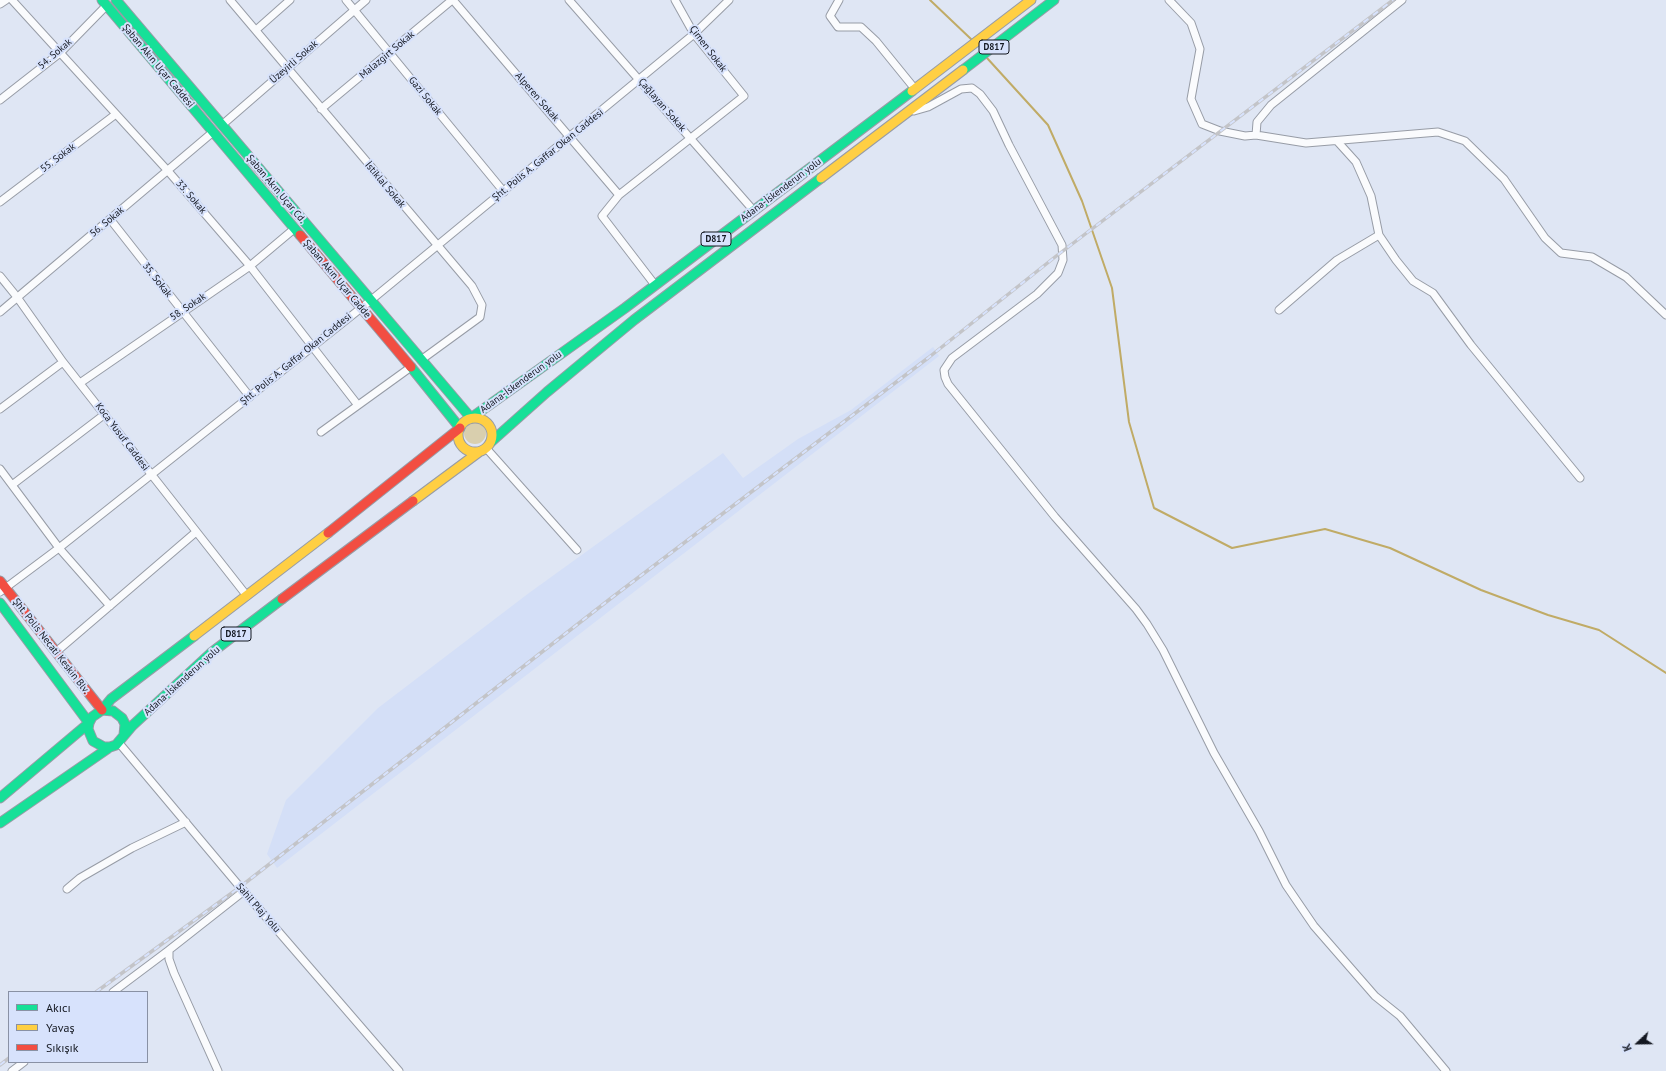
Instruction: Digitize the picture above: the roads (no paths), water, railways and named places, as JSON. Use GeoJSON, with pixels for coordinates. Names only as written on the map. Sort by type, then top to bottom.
{"type":"FeatureCollection","features":[{"type":"Feature","properties":{"kind":"main road","name":"Şaban Akın Uçar Caddesi"},"geometry":{"type":"LineString","coordinates":[[116,0],[222,125]]}},
{"type":"Feature","properties":{"kind":"main road","name":"Adana-İskenderun yolu"},"geometry":{"type":"LineString","coordinates":[[471,418],[655,285],[958,57],[1031,0]]}},
{"type":"Feature","properties":{"kind":"main road","name":"D817"},"geometry":{"type":"LineString","coordinates":[[486,447],[547,392],[634,320],[966,69],[1054,0]]}},
{"type":"Feature","properties":{"kind":"main road","name":"Şaban Akın Uçar Caddesi"},"geometry":{"type":"LineString","coordinates":[[104,3],[213,132]]}},
{"type":"Feature","properties":{"kind":"main road"},"geometry":{"type":"LineString","coordinates":[[213,132],[222,125]]}},
{"type":"Feature","properties":{"kind":"main road","name":"Şaban Akın Uçar Cd."},"geometry":{"type":"LineString","coordinates":[[222,125],[471,418]]}},
{"type":"Feature","properties":{"kind":"main road","name":"Şaban Akın Uçar Cadde"},"geometry":{"type":"LineString","coordinates":[[213,132],[411,367],[460,428]]}},
{"type":"Feature","properties":{"kind":"main road"},"geometry":{"type":"LineString","coordinates":[[471,418],[482,419],[490,426],[492,431],[486,447],[472,452],[462,446],[458,436],[460,428],[466,420],[471,418]]}},
{"type":"Feature","properties":{"kind":"main road","name":"D817"},"geometry":{"type":"LineString","coordinates":[[0,798],[89,723],[92,717],[102,710],[111,700],[353,514],[460,428]]}},
{"type":"Feature","properties":{"kind":"main road","name":"Adana-İskenderun yolu"},"geometry":{"type":"LineString","coordinates":[[0,823],[121,739],[211,653],[370,532],[486,447]]}},
{"type":"Feature","properties":{"kind":"main road","name":"Şht. Polis Necati Keskin Blv."},"geometry":{"type":"LineString","coordinates":[[2,587],[102,710]]}},
{"type":"Feature","properties":{"kind":"main road","name":"Şht. Polis Necati Keskin Blv."},"geometry":{"type":"LineString","coordinates":[[0,603],[89,723]]}},
{"type":"Feature","properties":{"kind":"main road"},"geometry":{"type":"LineString","coordinates":[[102,710],[113,711],[122,718],[125,724],[121,739]]}},
{"type":"Feature","properties":{"kind":"main road"},"geometry":{"type":"LineString","coordinates":[[89,723],[88,729],[93,741],[104,747],[110,747]]}},
{"type":"Feature","properties":{"kind":"street"},"geometry":{"type":"LineString","coordinates":[[0,4],[6,0]]}},
{"type":"Feature","properties":{"kind":"street","name":"33. Sokak"},"geometry":{"type":"LineString","coordinates":[[12,0],[168,171],[250,266],[357,404]]}},
{"type":"Feature","properties":{"kind":"street","name":"İstiklal Sokak"},"geometry":{"type":"LineString","coordinates":[[230,0],[436,247],[472,286],[482,304],[480,317],[421,360]]}},
{"type":"Feature","properties":{"kind":"street"},"geometry":{"type":"LineString","coordinates":[[256,30],[290,0]]}},
{"type":"Feature","properties":{"kind":"street","name":"Gazi Sokak"},"geometry":{"type":"LineString","coordinates":[[346,0],[504,192]]}},
{"type":"Feature","properties":{"kind":"street","name":"Üzeyirli Sokak"},"geometry":{"type":"LineString","coordinates":[[222,125],[366,0]]}},
{"type":"Feature","properties":{"kind":"street","name":"Malazgirt Sokak"},"geometry":{"type":"LineString","coordinates":[[321,109],[452,0]]}},
{"type":"Feature","properties":{"kind":"street","name":"Alperen Sokak"},"geometry":{"type":"LineString","coordinates":[[452,0],[619,195]]}},
{"type":"Feature","properties":{"kind":"street","name":"Çağlayan Sokak"},"geometry":{"type":"LineString","coordinates":[[569,0],[754,211]]}},
{"type":"Feature","properties":{"kind":"street","name":"Çimen Sokak"},"geometry":{"type":"LineString","coordinates":[[675,0],[694,34],[744,96],[691,138]]}},
{"type":"Feature","properties":{"kind":"street","name":"Şht. Polis A. Gaffar Okan Caddesi"},"geometry":{"type":"LineString","coordinates":[[2,587],[59,548],[150,474],[314,347],[360,307],[370,301],[640,80],[694,34],[729,0]]}},
{"type":"Feature","properties":{"kind":"street"},"geometry":{"type":"LineString","coordinates":[[839,0],[830,16],[838,27],[861,27],[876,41],[915,89]]}},
{"type":"Feature","properties":{"kind":"street"},"geometry":{"type":"LineString","coordinates":[[1169,0],[1191,23],[1200,49],[1191,99],[1202,124],[1220,131],[1244,136],[1256,135],[1306,143],[1438,132],[1465,141],[1504,179],[1545,238],[1561,253],[1592,258],[1626,277],[1666,315]]}},
{"type":"Feature","properties":{"kind":"street"},"geometry":{"type":"LineString","coordinates":[[1256,135],[1257,122],[1271,105],[1402,0]]}},
{"type":"Feature","properties":{"kind":"street","name":"54. Sokak"},"geometry":{"type":"LineString","coordinates":[[0,100],[60,52],[104,3]]}},
{"type":"Feature","properties":{"kind":"street"},"geometry":{"type":"LineString","coordinates":[[908,113],[928,107],[961,88],[972,88],[980,94],[993,112],[1008,145],[1062,245],[1063,260],[1058,273],[1037,294],[952,358],[944,370],[948,384],[1055,517],[1131,603],[1147,624],[1163,650],[1214,753],[1258,831],[1286,885],[1314,926],[1375,996],[1400,1016],[1446,1071]]}},
{"type":"Feature","properties":{"kind":"street","name":"55. Sokak"},"geometry":{"type":"LineString","coordinates":[[0,202],[116,114]]}},
{"type":"Feature","properties":{"kind":"street","name":"56. Sokak"},"geometry":{"type":"LineString","coordinates":[[0,312],[213,132]]}},
{"type":"Feature","properties":{"kind":"street"},"geometry":{"type":"LineString","coordinates":[[655,285],[602,216],[619,195],[691,138]]}},
{"type":"Feature","properties":{"kind":"street"},"geometry":{"type":"LineString","coordinates":[[1337,141],[1356,162],[1370,196],[1379,235],[1413,281],[1433,293],[1471,345],[1580,478]]}},
{"type":"Feature","properties":{"kind":"street","name":"35. Sokak"},"geometry":{"type":"LineString","coordinates":[[110,220],[181,312],[250,397]]}},
{"type":"Feature","properties":{"kind":"street","name":"58. Sokak"},"geometry":{"type":"LineString","coordinates":[[80,383],[181,312],[250,266],[294,229]]}},
{"type":"Feature","properties":{"kind":"street"},"geometry":{"type":"LineString","coordinates":[[1279,310],[1337,260],[1379,235]]}},
{"type":"Feature","properties":{"kind":"street","name":"Koca Yusuf Caddesi"},"geometry":{"type":"LineString","coordinates":[[0,276],[17,297],[63,362],[247,596]]}},
{"type":"Feature","properties":{"kind":"street"},"geometry":{"type":"LineString","coordinates":[[0,410],[63,362]]}},
{"type":"Feature","properties":{"kind":"street"},"geometry":{"type":"LineString","coordinates":[[321,432],[357,404],[411,367]]}},
{"type":"Feature","properties":{"kind":"street"},"geometry":{"type":"LineString","coordinates":[[12,485],[105,414]]}},
{"type":"Feature","properties":{"kind":"street"},"geometry":{"type":"LineString","coordinates":[[486,447],[576,550]]}},
{"type":"Feature","properties":{"kind":"street"},"geometry":{"type":"LineString","coordinates":[[0,469],[59,548],[110,606]]}},
{"type":"Feature","properties":{"kind":"street"},"geometry":{"type":"LineString","coordinates":[[56,652],[196,532]]}},
{"type":"Feature","properties":{"kind":"street","name":"Sahil Plaj Yolu"},"geometry":{"type":"LineString","coordinates":[[121,739],[186,822],[399,1071]]}},
{"type":"Feature","properties":{"kind":"street"},"geometry":{"type":"LineString","coordinates":[[67,889],[80,878],[132,848],[186,822]]}},
{"type":"Feature","properties":{"kind":"street"},"geometry":{"type":"LineString","coordinates":[[114,991],[244,891]]}},
{"type":"Feature","properties":{"kind":"street"},"geometry":{"type":"LineString","coordinates":[[169,950],[169,959],[174,973],[218,1071]]}},
{"type":"Feature","properties":{"kind":"street"},"geometry":{"type":"LineString","coordinates":[[12,1071],[23,1063]]}},
{"type":"Feature","properties":{"kind":"waterway"},"geometry":{"type":"LineString","coordinates":[[930,0],[971,39]]}},
{"type":"Feature","properties":{"kind":"waterway"},"geometry":{"type":"LineString","coordinates":[[987,58],[1048,125],[1082,201],[1112,288],[1129,422],[1154,508],[1232,548],[1325,529],[1390,548],[1481,590],[1548,615],[1599,630],[1666,673]]}},
{"type":"Feature","properties":{"kind":"railway"},"geometry":{"type":"LineString","coordinates":[[97,991],[240,887],[610,599],[928,358],[1055,257],[1393,0]]}},
{"type":"Feature","properties":{"kind":"railway"},"geometry":{"type":"LineString","coordinates":[[0,1065],[8,1059]]}}]}
